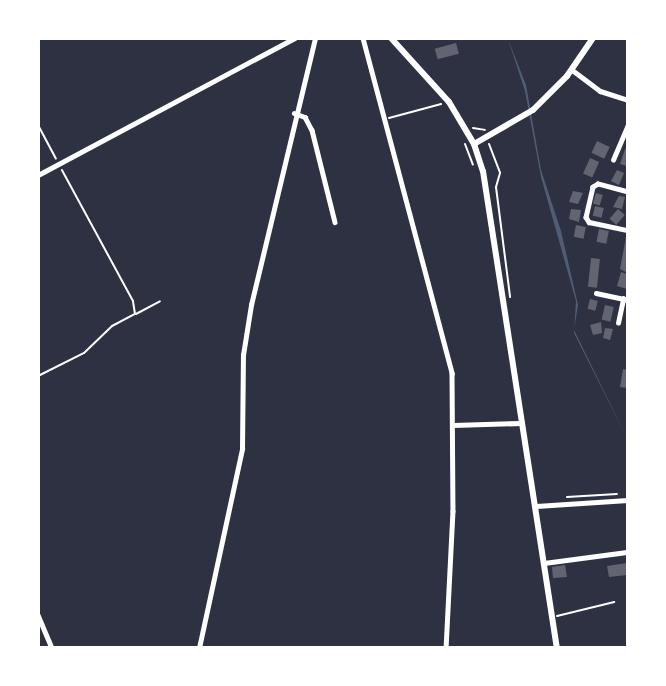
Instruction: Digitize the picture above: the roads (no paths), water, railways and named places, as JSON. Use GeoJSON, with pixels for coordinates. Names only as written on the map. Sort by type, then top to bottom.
{"type":"FeatureCollection","features":[{"type":"Feature","properties":{"kind":"main road"},"geometry":{"type":"LineString","coordinates":[[391,38],[474,144],[495,226],[557,648]]}},
{"type":"Feature","properties":{"kind":"main road"},"geometry":{"type":"LineString","coordinates":[[474,144],[521,118],[544,100],[572,70],[593,38]]}},
{"type":"Feature","properties":{"kind":"street"},"geometry":{"type":"LineString","coordinates":[[38,175],[295,38]]}},
{"type":"Feature","properties":{"kind":"street"},"geometry":{"type":"LineString","coordinates":[[199,648],[242,449],[243,355],[251,304],[294,113],[315,38]]}},
{"type":"Feature","properties":{"kind":"street"},"geometry":{"type":"LineString","coordinates":[[363,38],[449,352],[453,425],[446,648]]}},
{"type":"Feature","properties":{"kind":"street"},"geometry":{"type":"LineString","coordinates":[[572,70],[600,91],[628,100]]}},
{"type":"Feature","properties":{"kind":"street"},"geometry":{"type":"LineString","coordinates":[[294,113],[305,117],[312,130],[335,222]]}},
{"type":"Feature","properties":{"kind":"street"},"geometry":{"type":"LineString","coordinates":[[613,160],[628,125]]}},
{"type":"Feature","properties":{"kind":"street"},"geometry":{"type":"LineString","coordinates":[[628,192],[598,184],[593,187],[586,217],[589,222],[628,230]]}},
{"type":"Feature","properties":{"kind":"street"},"geometry":{"type":"LineString","coordinates":[[596,293],[625,299],[618,323]]}},
{"type":"Feature","properties":{"kind":"street"},"geometry":{"type":"LineString","coordinates":[[453,425],[523,423]]}},
{"type":"Feature","properties":{"kind":"street"},"geometry":{"type":"LineString","coordinates":[[536,506],[628,500]]}},
{"type":"Feature","properties":{"kind":"street"},"geometry":{"type":"LineString","coordinates":[[544,563],[628,552]]}},
{"type":"Feature","properties":{"kind":"street"},"geometry":{"type":"LineString","coordinates":[[38,615],[52,648]]}},
{"type":"Feature","properties":{"kind":"water"},"geometry":{"type":"Polygon","coordinates":[[[508,39],[526,85],[541,170],[561,231],[578,305],[574,328],[576,301],[541,177],[525,91],[508,39]]]}},
{"type":"Feature","properties":{"kind":"water"},"geometry":{"type":"Polygon","coordinates":[[[574,330],[627,438],[574,333],[574,330]]]}}]}
